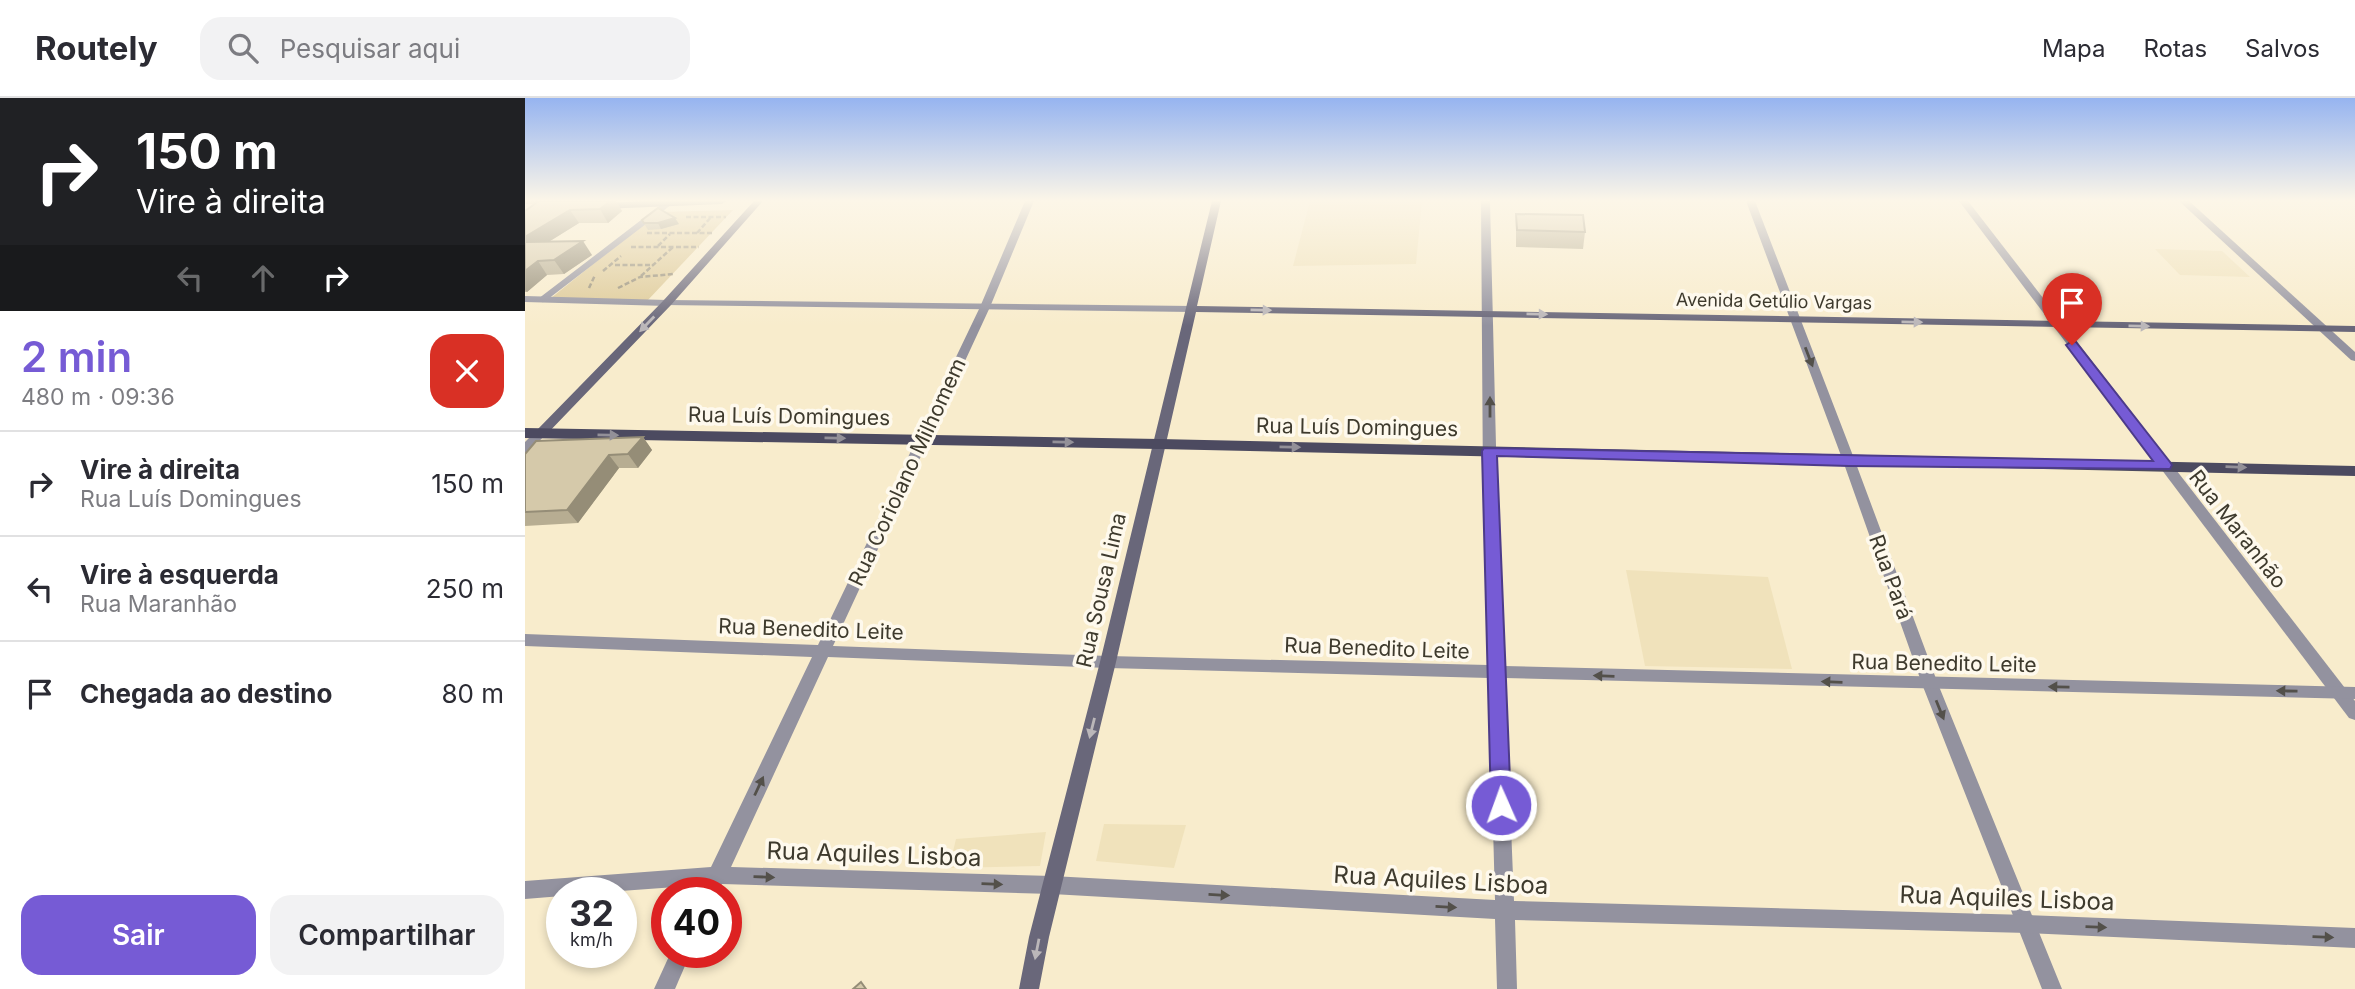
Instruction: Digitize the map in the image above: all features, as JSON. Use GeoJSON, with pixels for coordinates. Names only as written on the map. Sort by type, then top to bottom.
{"type":"FeatureCollection","features":[{"type":"Feature","properties":{"kind":"main road"},"geometry":{"type":"LineString","coordinates":[[532,433],[667,303],[721,243]]}},
{"type":"Feature","properties":{"kind":"main road","name":"Rua Sousa Lima"},"geometry":{"type":"LineString","coordinates":[[1029,989],[1208,243]]}},
{"type":"Feature","properties":{"kind":"main road","name":"Avenida Getúlio Vargas"},"geometry":{"type":"LineString","coordinates":[[1193,309],[2355,329]]}},
{"type":"Feature","properties":{"kind":"main road","name":"Rua Luís Domingues"},"geometry":{"type":"LineString","coordinates":[[532,433],[2355,471]]}},
{"type":"Feature","properties":{"kind":"street","name":"Rua Coriolano Milhomem"},"geometry":{"type":"LineString","coordinates":[[716,877],[923,440],[1012,243]]}},
{"type":"Feature","properties":{"kind":"street"},"geometry":{"type":"LineString","coordinates":[[1487,243],[1490,313],[1489,451],[1507,989]]}},
{"type":"Feature","properties":{"kind":"street","name":"Rua Pará"},"geometry":{"type":"LineString","coordinates":[[1766,243],[1930,684],[2052,989]]}},
{"type":"Feature","properties":{"kind":"street","name":"Rua Maranhão"},"geometry":{"type":"LineString","coordinates":[[1994,243],[2165,465],[2347,693],[2355,713]]}},
{"type":"Feature","properties":{"kind":"street"},"geometry":{"type":"LineString","coordinates":[[2229,243],[2355,358]]}},
{"type":"Feature","properties":{"kind":"street"},"geometry":{"type":"LineString","coordinates":[[525,299],[1193,309]]}},
{"type":"Feature","properties":{"kind":"street"},"geometry":{"type":"LineString","coordinates":[[525,449],[532,433]]}},
{"type":"Feature","properties":{"kind":"street","name":"Rua Benedito Leite"},"geometry":{"type":"LineString","coordinates":[[525,640],[1108,662],[2347,693]]}},
{"type":"Feature","properties":{"kind":"street","name":"Rua Aquiles Lisboa"},"geometry":{"type":"LineString","coordinates":[[742,884],[1052,885],[1505,910],[2028,924],[2355,938]]}},
{"type":"Feature","properties":{"kind":"street","name":"Rua Aquiles Lisboa"},"geometry":{"type":"LineString","coordinates":[[525,890],[651,886]]}},
{"type":"Feature","properties":{"kind":"street"},"geometry":{"type":"LineString","coordinates":[[664,989],[674,968]]}},
{"type":"Feature","properties":{"kind":"lane"},"geometry":{"type":"LineString","coordinates":[[543,299],[617,243]]}},
{"type":"Feature","properties":{"kind":"path"},"geometry":{"type":"LineString","coordinates":[[657,247],[662,243]]}},
{"type":"Feature","properties":{"kind":"path"},"geometry":{"type":"LineString","coordinates":[[622,247],[699,247]]}},
{"type":"Feature","properties":{"kind":"path"},"geometry":{"type":"LineString","coordinates":[[640,277],[673,247]]}},
{"type":"Feature","properties":{"kind":"path"},"geometry":{"type":"LineString","coordinates":[[613,265],[654,265]]}},
{"type":"Feature","properties":{"kind":"path"},"geometry":{"type":"LineString","coordinates":[[612,294],[629,281],[640,277],[694,273]]}},
{"type":"Feature","properties":{"kind":"path"},"geometry":{"type":"LineString","coordinates":[[585,292],[593,285],[597,276],[594,274]]}},
{"type":"Feature","properties":{"kind":"shaded area"},"geometry":{"type":"Polygon","coordinates":[[[620,243],[702,243],[647,301],[551,298],[620,243]]]}},
{"type":"Feature","properties":{"kind":"shaded area"},"geometry":{"type":"Polygon","coordinates":[[[1299,243],[1418,243],[1416,264],[1293,266],[1299,243]]]}},
{"type":"Feature","properties":{"kind":"shaded area"},"geometry":{"type":"Polygon","coordinates":[[[2155,249],[2222,251],[2250,277],[2180,275],[2155,249]]]}},
{"type":"Feature","properties":{"kind":"shaded area"},"geometry":{"type":"Polygon","coordinates":[[[1626,570],[1768,577],[1792,669],[1645,666],[1626,570]]]}},
{"type":"Feature","properties":{"kind":"shaded area"},"geometry":{"type":"Polygon","coordinates":[[[1104,824],[1186,825],[1174,868],[1096,861],[1104,824]]]}},
{"type":"Feature","properties":{"kind":"shaded area"},"geometry":{"type":"Polygon","coordinates":[[[1046,832],[1040,866],[949,868],[956,839],[1046,832]]]}},
{"type":"Feature","properties":{"kind":"building"},"geometry":{"type":"Polygon","coordinates":[[[525,243],[581,243],[554,260],[538,261],[525,271],[525,243]]]}},
{"type":"Feature","properties":{"kind":"building"},"geometry":{"type":"Polygon","coordinates":[[[643,437],[628,454],[609,455],[567,510],[525,512],[525,454],[536,441],[643,437]]]}},
{"type":"Feature","properties":{"kind":"building"},"geometry":{"type":"Polygon","coordinates":[[[861,982],[866,989],[853,989],[861,982]]]}},
{"type":"Feature","properties":{"kind":"route"},"geometry":{"type":"LineString","coordinates":[[1501,805],[1489,451],[1849,461],[2165,465],[2072,345]]}}]}
